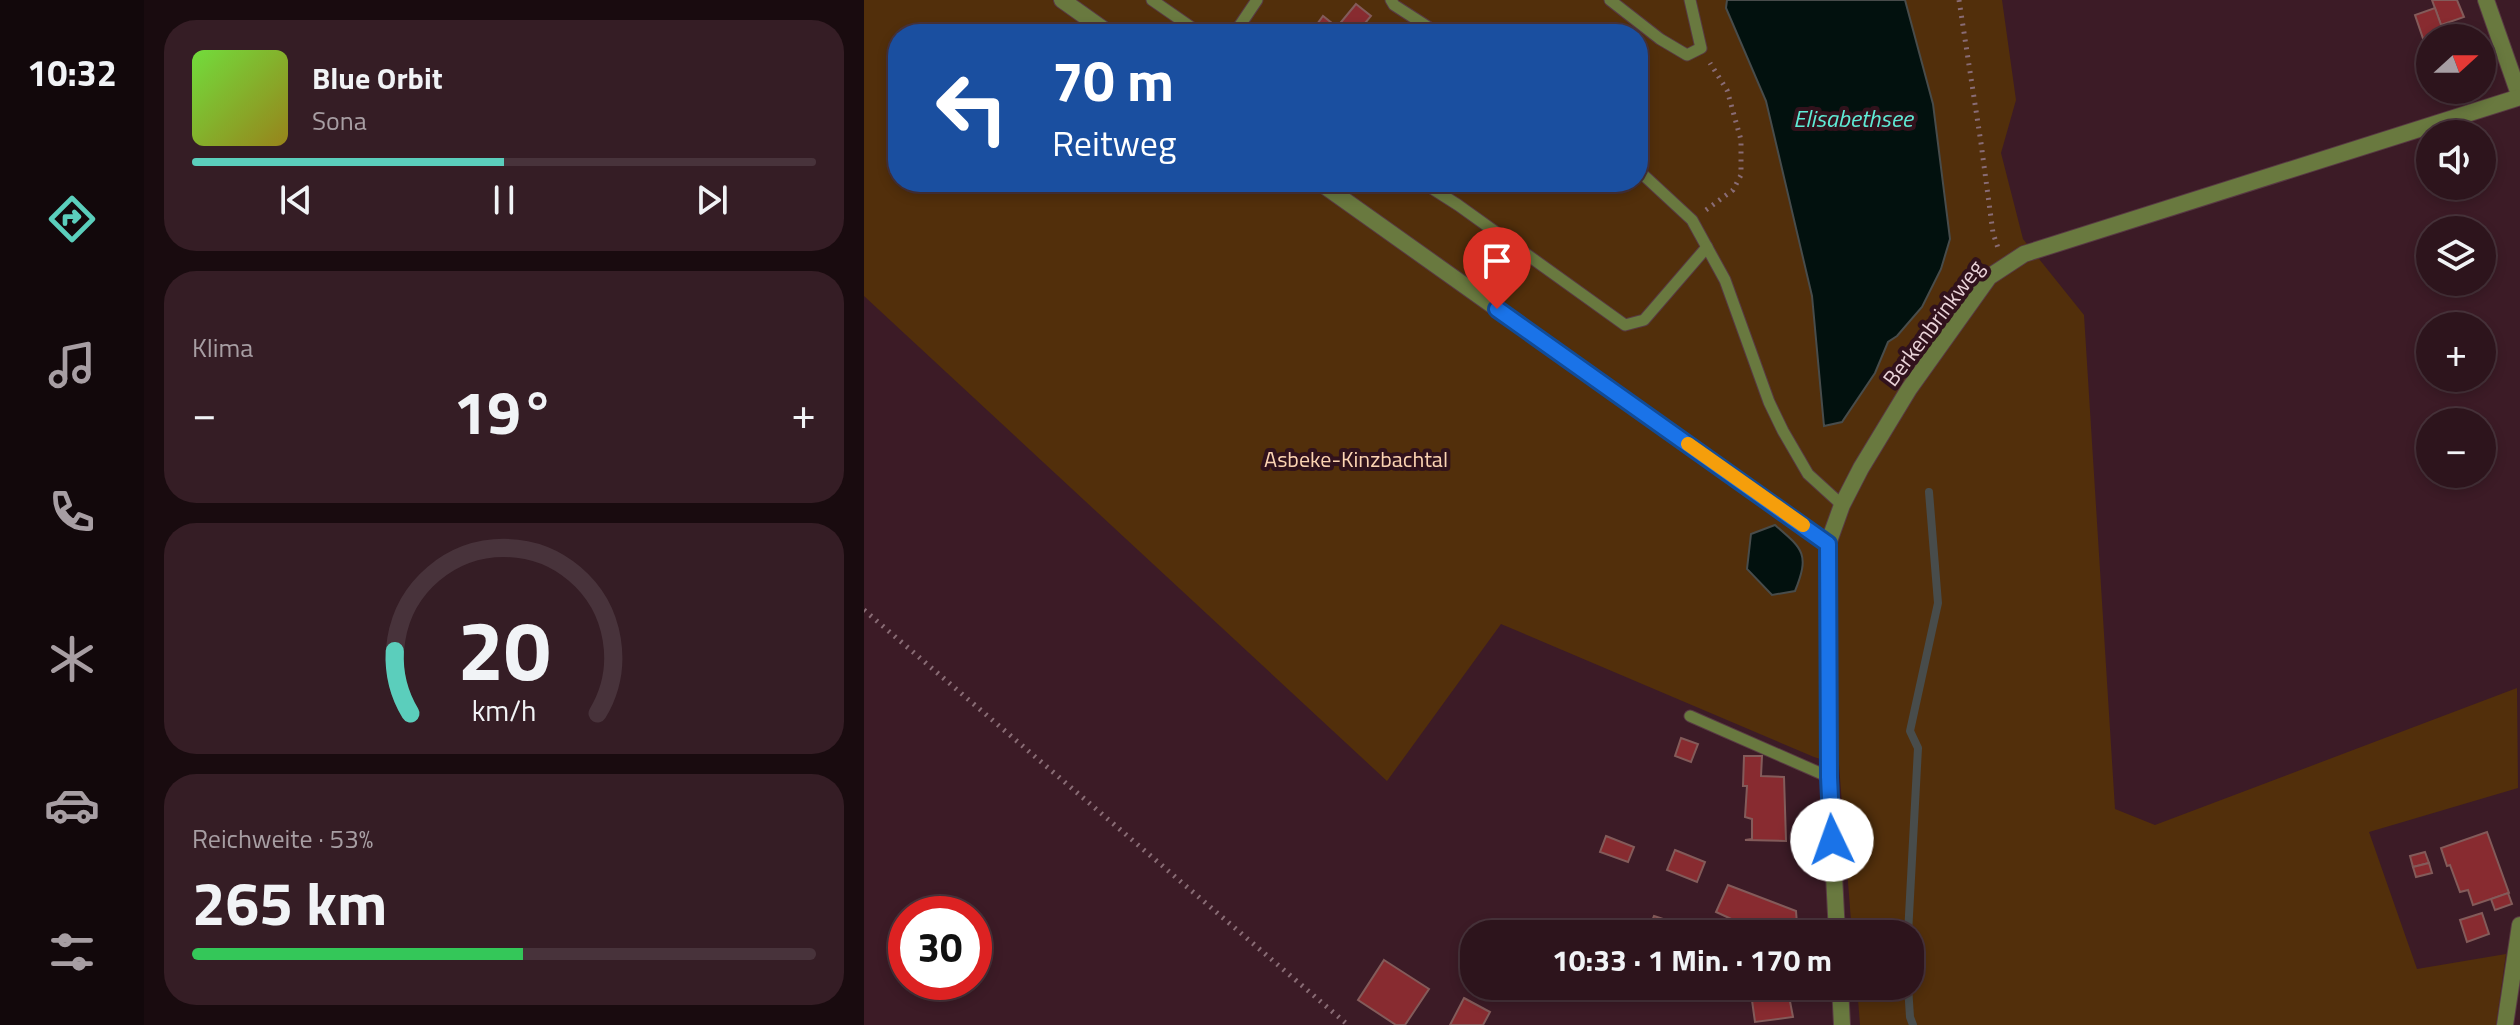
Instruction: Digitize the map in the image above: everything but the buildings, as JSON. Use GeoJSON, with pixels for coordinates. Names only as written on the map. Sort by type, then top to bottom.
{"type":"FeatureCollection","features":[{"type":"Feature","properties":{"kind":"street"},"geometry":{"type":"LineString","coordinates":[[1062,0],[1096,24]]}},
{"type":"Feature","properties":{"kind":"street"},"geometry":{"type":"LineString","coordinates":[[2486,0],[2520,97]]}},
{"type":"Feature","properties":{"kind":"street","name":"Berkenbrinkweg"},"geometry":{"type":"LineString","coordinates":[[1836,920],[1829,777],[1828,544],[1842,505],[1861,468],[1909,389],[1989,277],[2024,254],[2520,97]]}},
{"type":"Feature","properties":{"kind":"street"},"geometry":{"type":"LineString","coordinates":[[1333,192],[1828,544]]}},
{"type":"Feature","properties":{"kind":"street"},"geometry":{"type":"LineString","coordinates":[[2505,1025],[2520,925]]}},
{"type":"Feature","properties":{"kind":"street"},"geometry":{"type":"LineString","coordinates":[[1841,1000],[1842,1025]]}},
{"type":"Feature","properties":{"kind":"lane"},"geometry":{"type":"LineString","coordinates":[[1152,0],[1187,24]]}},
{"type":"Feature","properties":{"kind":"lane"},"geometry":{"type":"LineString","coordinates":[[1241,24],[1257,0]]}},
{"type":"Feature","properties":{"kind":"lane"},"geometry":{"type":"LineString","coordinates":[[1391,0],[1423,24]]}},
{"type":"Feature","properties":{"kind":"lane"},"geometry":{"type":"LineString","coordinates":[[1610,0],[1641,24]]}},
{"type":"Feature","properties":{"kind":"lane"},"geometry":{"type":"LineString","coordinates":[[1648,30],[1687,55],[1701,48],[1690,0]]}},
{"type":"Feature","properties":{"kind":"lane"},"geometry":{"type":"LineString","coordinates":[[1648,179],[1692,220],[1725,280],[1769,402],[1783,431],[1808,474],[1842,505]]}},
{"type":"Feature","properties":{"kind":"lane"},"geometry":{"type":"LineString","coordinates":[[1438,192],[1625,325],[1644,320],[1707,247]]}},
{"type":"Feature","properties":{"kind":"lane"},"geometry":{"type":"LineString","coordinates":[[1690,716],[1829,777]]}},
{"type":"Feature","properties":{"kind":"path"},"geometry":{"type":"LineString","coordinates":[[1959,0],[1993,233],[2005,265]]}},
{"type":"Feature","properties":{"kind":"path"},"geometry":{"type":"LineString","coordinates":[[1692,220],[1733,190],[1741,175],[1741,140],[1727,90],[1701,48]]}},
{"type":"Feature","properties":{"kind":"path"},"geometry":{"type":"LineString","coordinates":[[864,610],[1348,1025]]}},
{"type":"Feature","properties":{"kind":"green space","name":"Asbeke-Kinzbachtal"},"geometry":{"type":"Polygon","coordinates":[[[864,0],[1727,0],[1726,8],[1766,101],[1812,296],[1825,426],[1875,373],[1888,342],[1897,336],[1950,239],[1933,104],[1905,0],[2002,0],[2016,100],[2001,153],[2023,239],[2084,315],[2115,809],[2155,825],[2517,688],[2518,788],[2369,832],[2417,969],[2506,954],[2496,1025],[1860,1025],[1858,1000],[1924,1000],[1924,920],[1851,920],[1839,765],[1501,624],[1387,781],[864,296],[864,0]]]}},
{"type":"Feature","properties":{"kind":"water","name":"Elisabethsee"},"geometry":{"type":"Polygon","coordinates":[[[1727,0],[1905,0],[1933,104],[1950,239],[1941,269],[1922,307],[1888,342],[1875,373],[1842,422],[1824,426],[1812,296],[1766,101],[1726,8],[1727,0]]]}},
{"type":"Feature","properties":{"kind":"water"},"geometry":{"type":"Polygon","coordinates":[[[1775,525],[1798,547],[1803,560],[1795,591],[1772,595],[1747,569],[1751,534],[1775,525]]]}},
{"type":"Feature","properties":{"kind":"waterway"},"geometry":{"type":"LineString","coordinates":[[1909,920],[1918,748],[1910,731],[1938,603],[1929,492]]}},
{"type":"Feature","properties":{"kind":"waterway"},"geometry":{"type":"LineString","coordinates":[[1909,1000],[1913,1025]]}},
{"type":"Feature","properties":{"kind":"slow traffic"},"geometry":{"type":"LineString","coordinates":[[1688,444],[1803,525]]}},
{"type":"Feature","properties":{"kind":"route"},"geometry":{"type":"LineString","coordinates":[[1497,309],[1828,544],[1832,840]]}}]}
